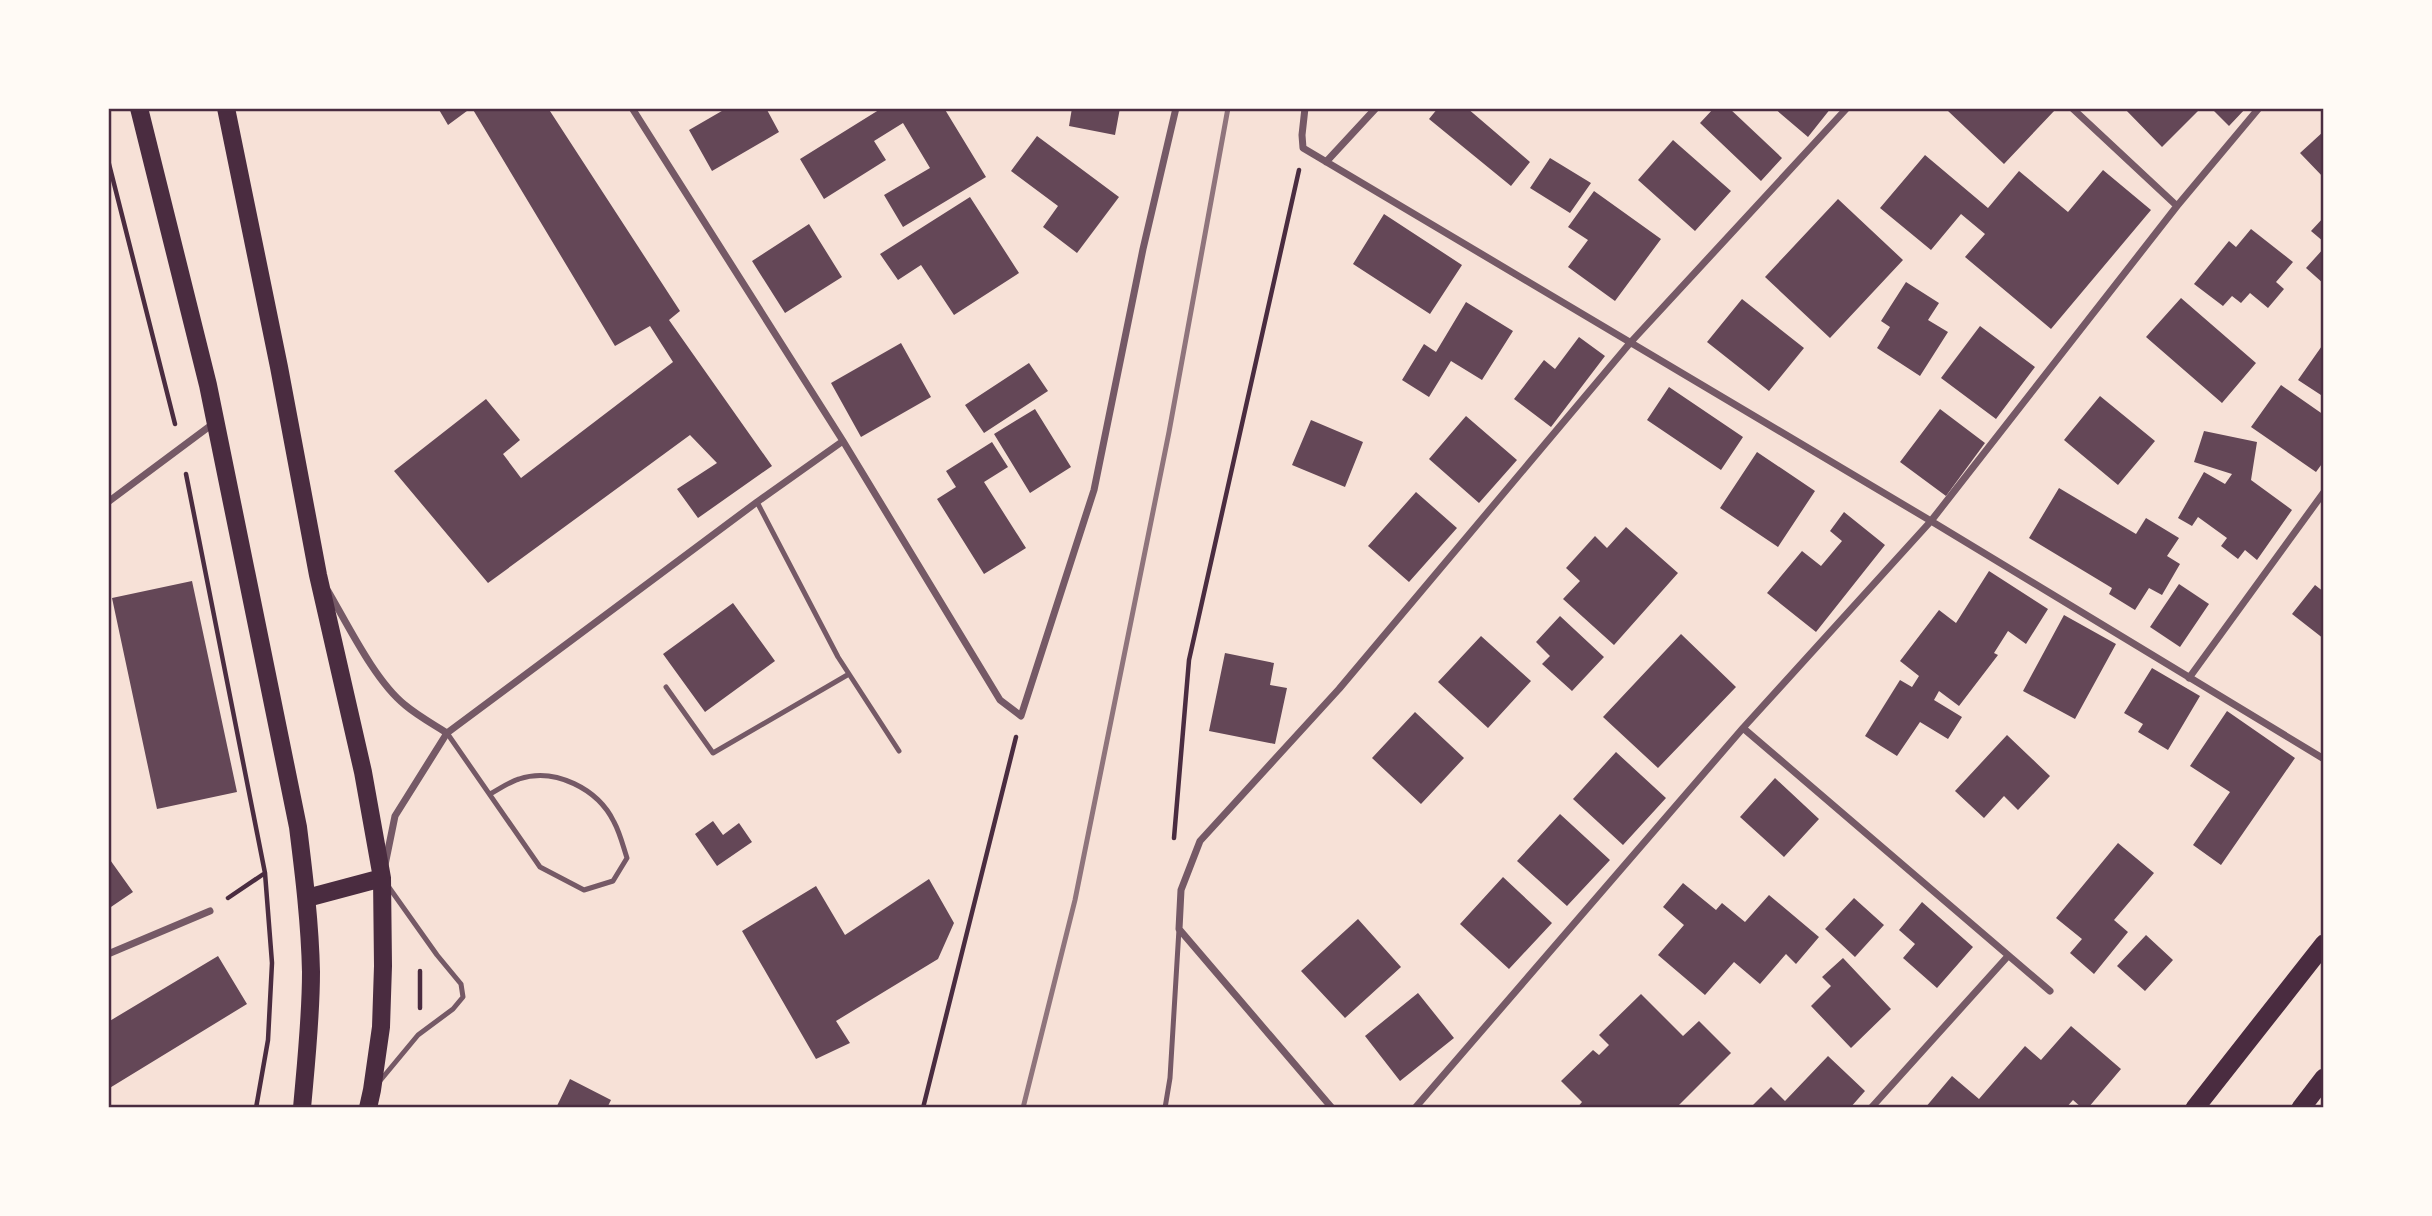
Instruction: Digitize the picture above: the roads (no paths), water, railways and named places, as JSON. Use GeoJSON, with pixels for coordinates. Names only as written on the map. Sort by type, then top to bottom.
{"type":"FeatureCollection","features":[{"type":"Feature","properties":{"kind":"highway"},"geometry":{"type":"LineString","coordinates":[[2195,1108],[2323,944]]}},
{"type":"Feature","properties":{"kind":"highway"},"geometry":{"type":"LineString","coordinates":[[2301,1108],[2323,1079]]}},
{"type":"Feature","properties":{"kind":"main road"},"geometry":{"type":"LineString","coordinates":[[139,108],[216,421],[298,827],[307,898],[311,972],[302,1108]]}},
{"type":"Feature","properties":{"kind":"main road"},"geometry":{"type":"LineString","coordinates":[[226,108],[318,575],[363,772],[382,878],[381,1014],[370,1099]]}},
{"type":"Feature","properties":{"kind":"main road"},"geometry":{"type":"LineString","coordinates":[[307,898],[382,878]]}},
{"type":"Feature","properties":{"kind":"street"},"geometry":{"type":"LineString","coordinates":[[632,108],[843,441],[1000,700],[1021,716],[1094,490],[1143,249],[1176,108]]}},
{"type":"Feature","properties":{"kind":"street"},"geometry":{"type":"LineString","coordinates":[[1305,108],[1303,148],[1931,521],[2323,760]]}},
{"type":"Feature","properties":{"kind":"street"},"geometry":{"type":"LineString","coordinates":[[1326,162],[1376,108]]}},
{"type":"Feature","properties":{"kind":"street"},"geometry":{"type":"LineString","coordinates":[[1332,1108],[1179,929],[1181,890],[1200,841],[1339,689],[1630,343],[1846,108]]}},
{"type":"Feature","properties":{"kind":"street"},"geometry":{"type":"LineString","coordinates":[[2072,108],[2177,206]]}},
{"type":"Feature","properties":{"kind":"street"},"geometry":{"type":"LineString","coordinates":[[1415,1108],[1743,728],[1931,521],[2177,206],[2259,108]]}},
{"type":"Feature","properties":{"kind":"street"},"geometry":{"type":"LineString","coordinates":[[108,502],[216,421]]}},
{"type":"Feature","properties":{"kind":"street"},"geometry":{"type":"LineString","coordinates":[[382,878],[395,816],[447,733],[843,441]]}},
{"type":"Feature","properties":{"kind":"street"},"geometry":{"type":"LineString","coordinates":[[2189,678],[2323,492]]}},
{"type":"Feature","properties":{"kind":"street"},"geometry":{"type":"LineString","coordinates":[[318,575],[390,689],[404,705],[447,733]]}},
{"type":"Feature","properties":{"kind":"street"},"geometry":{"type":"LineString","coordinates":[[1743,728],[2050,991]]}},
{"type":"Feature","properties":{"kind":"street"},"geometry":{"type":"LineString","coordinates":[[108,954],[210,911]]}},
{"type":"Feature","properties":{"kind":"street"},"geometry":{"type":"LineString","coordinates":[[1871,1108],[2008,956]]}},
{"type":"Feature","properties":{"kind":"lane"},"geometry":{"type":"LineString","coordinates":[[757,502],[838,657],[899,751]]}},
{"type":"Feature","properties":{"kind":"lane"},"geometry":{"type":"LineString","coordinates":[[666,687],[713,753],[849,674]]}},
{"type":"Feature","properties":{"kind":"lane"},"geometry":{"type":"LineString","coordinates":[[447,733],[540,867],[584,890],[613,881],[627,858],[614,820],[590,792],[561,777],[536,776],[518,779],[490,794]]}},
{"type":"Feature","properties":{"kind":"lane"},"geometry":{"type":"LineString","coordinates":[[370,1099],[418,1035],[453,1009],[463,997],[461,984],[382,878]]}},
{"type":"Feature","properties":{"kind":"lane"},"geometry":{"type":"LineString","coordinates":[[1165,1108],[1170,1079],[1179,929]]}},
{"type":"Feature","properties":{"kind":"railway"},"geometry":{"type":"LineString","coordinates":[[1023,1108],[1075,900],[1169,432],[1228,108]]}}]}
